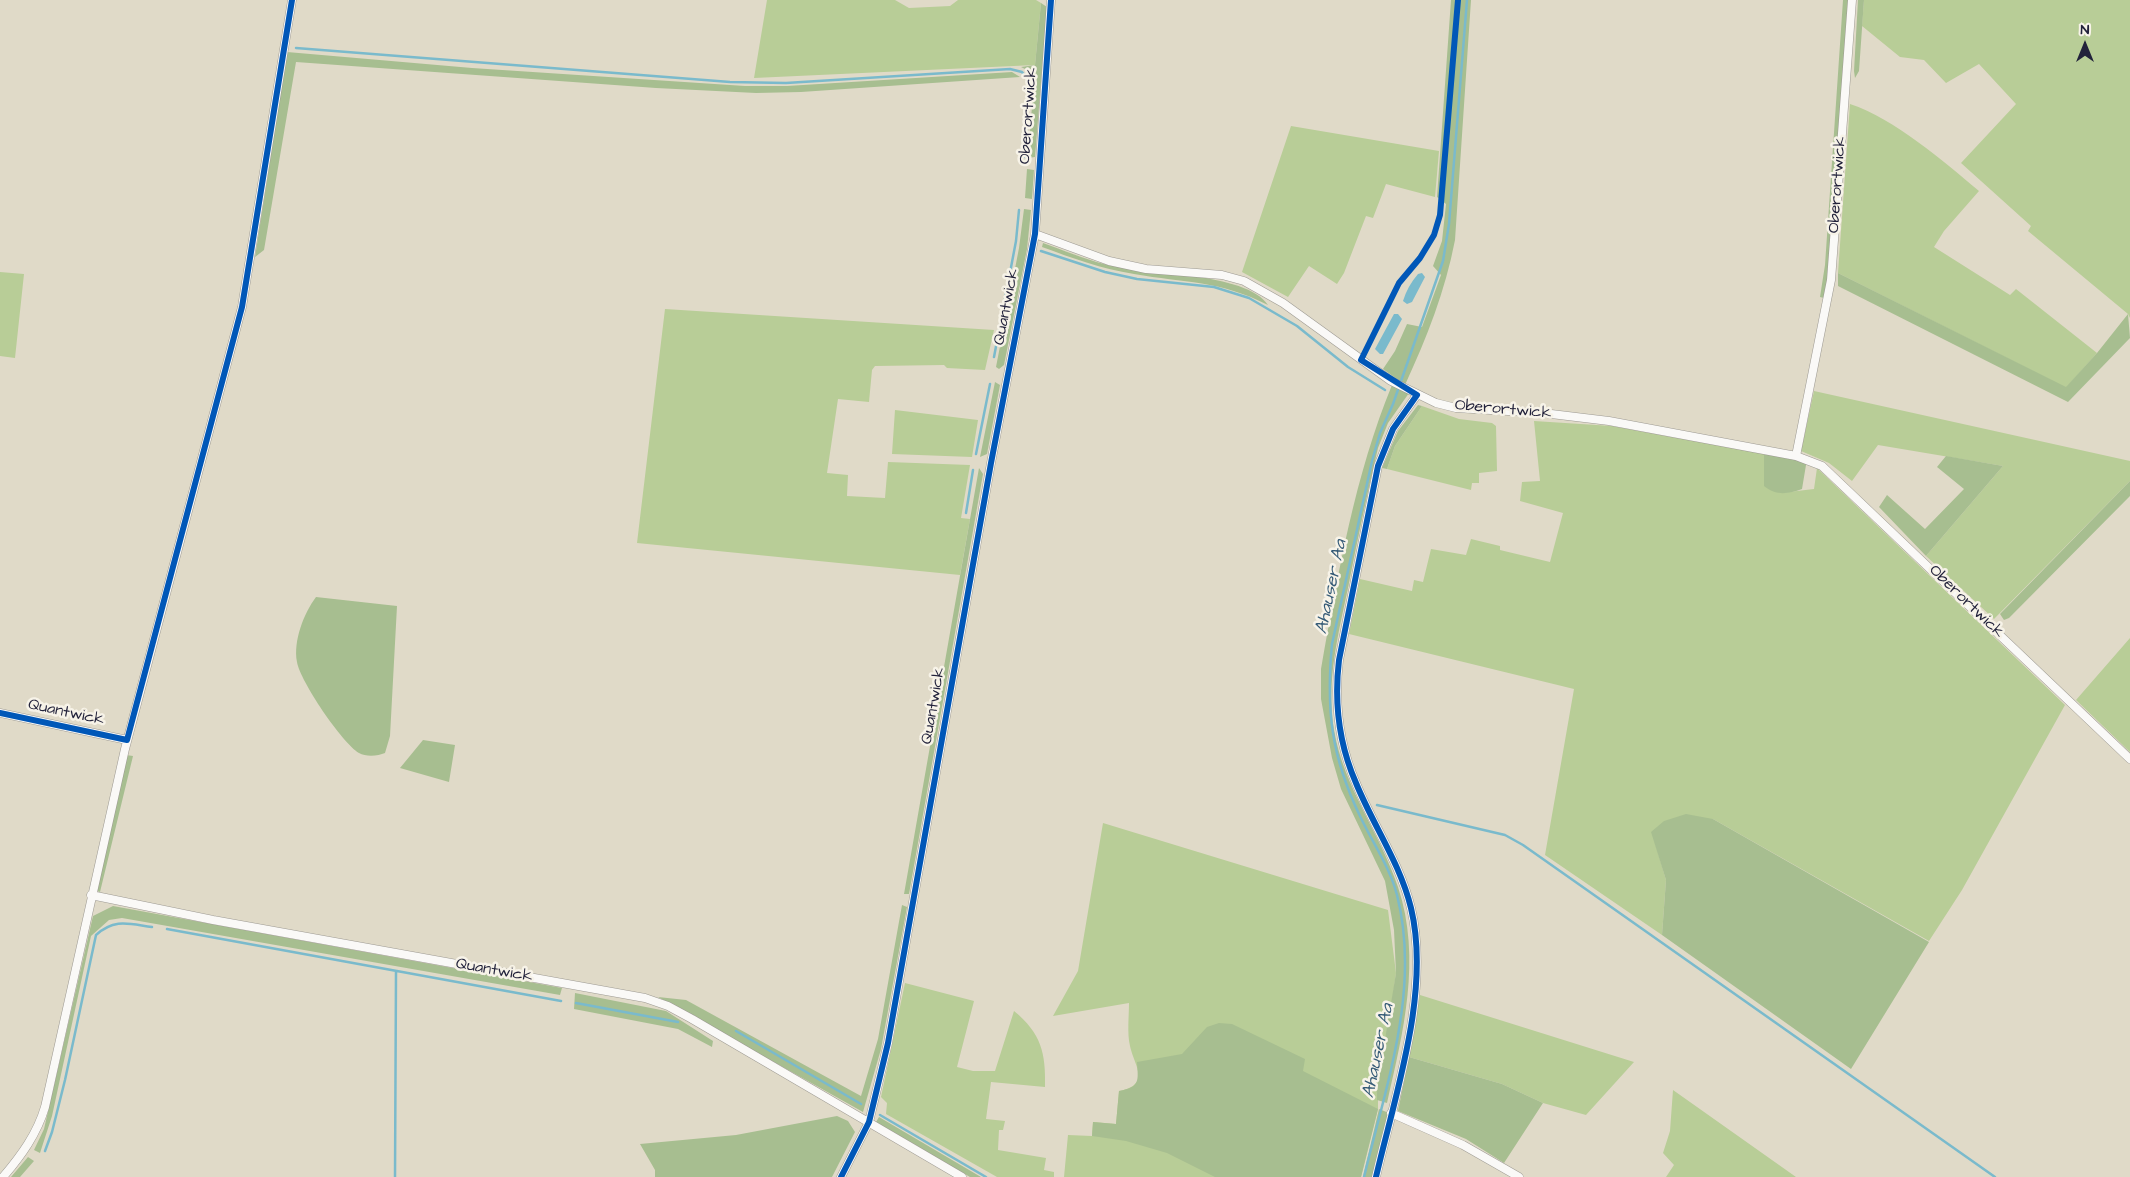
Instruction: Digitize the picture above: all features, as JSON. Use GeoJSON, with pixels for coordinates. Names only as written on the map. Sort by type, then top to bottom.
{"type":"FeatureCollection","features":[{"type":"Feature","properties":{"kind":"street"},"geometry":{"type":"LineString","coordinates":[[3,1177],[20,1157],[40,1125],[127,740],[242,307],[292,0]]}},
{"type":"Feature","properties":{"kind":"street","name":"Oberortwick"},"geometry":{"type":"LineString","coordinates":[[1052,0],[1035,234],[1109,261],[1146,269],[1208,274],[1244,281],[1283,303],[1391,381],[1417,395],[1456,408],[1543,413],[1609,421],[1796,456],[1811,461],[1829,471],[2130,759]]}},
{"type":"Feature","properties":{"kind":"street","name":"Oberortwick"},"geometry":{"type":"LineString","coordinates":[[1796,456],[1831,280],[1852,0]]}},
{"type":"Feature","properties":{"kind":"street","name":"Quantwick"},"geometry":{"type":"LineString","coordinates":[[842,1177],[869,1122],[890,1035],[991,463],[1035,234]]}},
{"type":"Feature","properties":{"kind":"street"},"geometry":{"type":"LineString","coordinates":[[1376,1177],[1414,1006],[1415,928],[1402,880],[1347,759],[1340,730],[1337,681],[1339,660],[1378,466],[1393,429],[1417,395]]}},
{"type":"Feature","properties":{"kind":"street","name":"Quantwick"},"geometry":{"type":"LineString","coordinates":[[0,713],[127,740]]}},
{"type":"Feature","properties":{"kind":"street","name":"Quantwick"},"geometry":{"type":"LineString","coordinates":[[91,895],[213,920],[645,998],[668,1006],[692,1019],[962,1177]]}},
{"type":"Feature","properties":{"kind":"street"},"geometry":{"type":"LineString","coordinates":[[1391,1113],[1463,1145],[1519,1177]]}},
{"type":"Feature","properties":{"kind":"green space"},"geometry":{"type":"Polygon","coordinates":[[[767,0],[895,0],[909,8],[950,6],[958,0],[1036,0],[1041,3],[1035,65],[754,78],[767,0]]]}},
{"type":"Feature","properties":{"kind":"green space"},"geometry":{"type":"Polygon","coordinates":[[[1451,0],[1471,0],[1455,240],[1446,278],[1434,314],[1405,385],[1383,369],[1395,351],[1407,324],[1422,327],[1441,275],[1433,266],[1442,241],[1446,204],[1437,197],[1451,0]]]}},
{"type":"Feature","properties":{"kind":"green space"},"geometry":{"type":"Polygon","coordinates":[[[1843,0],[1849,0],[1830,261],[1824,298],[1820,297],[1825,265],[1843,0]]]}},
{"type":"Feature","properties":{"kind":"green space"},"geometry":{"type":"Polygon","coordinates":[[[1858,0],[1864,0],[1859,71],[1855,78],[1854,71],[1858,0]]]}},
{"type":"Feature","properties":{"kind":"green space"},"geometry":{"type":"Polygon","coordinates":[[[1864,0],[2130,0],[2130,318],[2128,314],[2028,231],[2031,226],[1961,163],[2016,104],[1979,64],[1946,83],[1924,60],[1900,57],[1862,26],[1864,0]]]}},
{"type":"Feature","properties":{"kind":"green space"},"geometry":{"type":"Polygon","coordinates":[[[1041,3],[1047,7],[1035,157],[1028,158],[1034,80],[1029,71],[1021,67],[1035,65],[1041,3]]]}},
{"type":"Feature","properties":{"kind":"green space"},"geometry":{"type":"Polygon","coordinates":[[[287,52],[472,68],[745,86],[787,86],[1012,72],[1020,77],[801,92],[756,93],[656,88],[296,62],[264,250],[255,257],[287,52]]]}},
{"type":"Feature","properties":{"kind":"green space"},"geometry":{"type":"Polygon","coordinates":[[[1850,104],[1901,130],[1979,191],[1944,231],[1934,247],[2010,295],[2016,289],[2097,353],[2066,388],[1838,273],[1850,104]]]}},
{"type":"Feature","properties":{"kind":"green space"},"geometry":{"type":"Polygon","coordinates":[[[1291,126],[1439,151],[1435,197],[1386,184],[1373,218],[1366,216],[1344,273],[1337,284],[1309,266],[1288,297],[1242,272],[1291,126]]]}},
{"type":"Feature","properties":{"kind":"green space"},"geometry":{"type":"Polygon","coordinates":[[[1027,169],[1034,170],[1032,199],[1025,198],[1027,169]]]}},
{"type":"Feature","properties":{"kind":"green space"},"geometry":{"type":"Polygon","coordinates":[[[1024,209],[1031,210],[1027,249],[1004,365],[999,369],[996,367],[1019,248],[1024,209]]]}},
{"type":"Feature","properties":{"kind":"green space"},"geometry":{"type":"Polygon","coordinates":[[[1043,243],[1104,264],[1217,280],[1239,286],[1256,294],[1268,305],[1234,291],[1218,287],[1122,272],[1099,266],[1042,247],[1043,243]]]}},
{"type":"Feature","properties":{"kind":"green space"},"geometry":{"type":"Polygon","coordinates":[[[0,272],[24,274],[15,358],[0,356],[0,272]]]}},
{"type":"Feature","properties":{"kind":"green space"},"geometry":{"type":"Polygon","coordinates":[[[1838,273],[2066,387],[2097,353],[2128,314],[2130,338],[2068,402],[1838,286],[1838,273]]]}},
{"type":"Feature","properties":{"kind":"green space"},"geometry":{"type":"Polygon","coordinates":[[[665,309],[994,330],[985,370],[947,368],[944,365],[875,366],[872,370],[869,402],[838,399],[827,473],[848,475],[847,496],[885,498],[888,462],[970,465],[961,518],[970,519],[960,575],[637,543],[665,309]]]}},
{"type":"Feature","properties":{"kind":"green space"},"geometry":{"type":"Polygon","coordinates":[[[995,382],[1000,385],[987,454],[980,457],[995,382]]]}},
{"type":"Feature","properties":{"kind":"green space"},"geometry":{"type":"Polygon","coordinates":[[[1392,385],[1409,393],[1388,423],[1378,448],[1337,641],[1331,694],[1334,730],[1339,751],[1354,791],[1382,848],[1398,887],[1409,941],[1408,996],[1399,1050],[1387,1103],[1377,1100],[1377,1088],[1396,973],[1394,930],[1385,881],[1341,789],[1332,758],[1321,699],[1321,669],[1341,561],[1358,489],[1379,419],[1392,385]]]}},
{"type":"Feature","properties":{"kind":"green space"},"geometry":{"type":"Polygon","coordinates":[[[1814,391],[2130,461],[2130,481],[1994,619],[1926,556],[2003,466],[1878,445],[1852,481],[1829,463],[1801,451],[1814,391]]]}},
{"type":"Feature","properties":{"kind":"green space"},"geometry":{"type":"Polygon","coordinates":[[[1418,405],[1422,406],[1395,446],[1387,469],[1382,468],[1398,431],[1418,405]]]}},
{"type":"Feature","properties":{"kind":"green space"},"geometry":{"type":"Polygon","coordinates":[[[1422,406],[1459,419],[1492,423],[1496,426],[1497,471],[1479,473],[1479,483],[1472,483],[1471,490],[1387,469],[1395,446],[1422,406]]]}},
{"type":"Feature","properties":{"kind":"green space"},"geometry":{"type":"Polygon","coordinates":[[[895,410],[978,420],[972,457],[892,454],[895,410]]]}},
{"type":"Feature","properties":{"kind":"green space"},"geometry":{"type":"Polygon","coordinates":[[[1534,421],[1612,426],[1764,454],[1780,493],[1814,489],[1817,468],[2065,705],[1962,890],[1929,941],[1713,819],[1652,832],[1666,880],[1662,935],[1545,855],[1574,689],[1349,634],[1360,579],[1412,591],[1414,580],[1423,582],[1431,549],[1466,555],[1471,539],[1500,546],[1500,550],[1550,562],[1563,513],[1520,501],[1522,482],[1540,481],[1534,421]]]}},
{"type":"Feature","properties":{"kind":"green space"},"geometry":{"type":"Polygon","coordinates":[[[1764,454],[1805,461],[1802,489],[1778,493],[1764,486],[1764,454]]]}},
{"type":"Feature","properties":{"kind":"green space"},"geometry":{"type":"Polygon","coordinates":[[[1946,456],[2003,466],[1926,556],[1879,507],[1887,495],[1925,529],[1964,489],[1937,467],[1946,456]]]}},
{"type":"Feature","properties":{"kind":"green space"},"geometry":{"type":"Polygon","coordinates":[[[979,468],[983,474],[909,894],[904,894],[979,468]]]}},
{"type":"Feature","properties":{"kind":"green space"},"geometry":{"type":"Polygon","coordinates":[[[2130,481],[2130,496],[2009,618],[2004,620],[2000,614],[2130,481]]]}},
{"type":"Feature","properties":{"kind":"green space"},"geometry":{"type":"Polygon","coordinates":[[[316,597],[397,606],[390,736],[385,753],[365,755],[352,747],[313,697],[300,671],[296,654],[298,636],[307,611],[316,597]]]}},
{"type":"Feature","properties":{"kind":"green space"},"geometry":{"type":"Polygon","coordinates":[[[2130,638],[2130,752],[2076,700],[2130,638]]]}},
{"type":"Feature","properties":{"kind":"green space"},"geometry":{"type":"Polygon","coordinates":[[[423,740],[455,745],[449,782],[400,768],[423,740]]]}},
{"type":"Feature","properties":{"kind":"green space"},"geometry":{"type":"Polygon","coordinates":[[[126,755],[133,756],[100,892],[95,890],[126,755]]]}},
{"type":"Feature","properties":{"kind":"green space"},"geometry":{"type":"Polygon","coordinates":[[[1686,814],[1713,819],[1929,942],[1851,1069],[1662,935],[1666,880],[1651,832],[1664,821],[1686,814]]]}},
{"type":"Feature","properties":{"kind":"green space"},"geometry":{"type":"Polygon","coordinates":[[[1103,823],[1388,910],[1396,973],[1378,1079],[1378,1109],[1361,1177],[1064,1177],[1068,1135],[1092,1136],[1093,1122],[1116,1124],[1119,1091],[1129,1088],[1138,1079],[1137,1067],[1129,1041],[1129,1003],[1053,1016],[1078,971],[1103,823]]]}},
{"type":"Feature","properties":{"kind":"green space"},"geometry":{"type":"Polygon","coordinates":[[[902,905],[907,907],[881,1049],[863,1112],[658,997],[686,1000],[861,1096],[878,1039],[902,905]]]}},
{"type":"Feature","properties":{"kind":"green space"},"geometry":{"type":"Polygon","coordinates":[[[113,906],[562,988],[560,995],[122,918],[109,920],[91,936],[52,1116],[40,1153],[34,1150],[44,1129],[93,916],[113,906]]]}},
{"type":"Feature","properties":{"kind":"green space"},"geometry":{"type":"Polygon","coordinates":[[[905,983],[974,1001],[957,1067],[973,1071],[995,1071],[1014,1011],[1030,1027],[1040,1044],[1043,1054],[1045,1087],[991,1082],[986,1119],[1005,1121],[1003,1130],[999,1130],[998,1150],[1046,1158],[1044,1170],[1054,1172],[1054,1177],[997,1177],[886,1114],[887,1103],[881,1097],[905,983]]]}},
{"type":"Feature","properties":{"kind":"green space"},"geometry":{"type":"Polygon","coordinates":[[[575,993],[666,1011],[713,1041],[712,1047],[678,1029],[574,1009],[575,993]]]}},
{"type":"Feature","properties":{"kind":"green space"},"geometry":{"type":"Polygon","coordinates":[[[1420,995],[1634,1062],[1586,1115],[1543,1103],[1502,1084],[1409,1057],[1420,995]]]}},
{"type":"Feature","properties":{"kind":"green space"},"geometry":{"type":"Polygon","coordinates":[[[1219,1023],[1232,1024],[1305,1059],[1303,1071],[1378,1109],[1361,1177],[1215,1177],[1167,1153],[1126,1141],[1092,1136],[1093,1122],[1116,1124],[1119,1091],[1135,1085],[1137,1082],[1137,1062],[1182,1054],[1207,1027],[1219,1023]]]}},
{"type":"Feature","properties":{"kind":"green space"},"geometry":{"type":"Polygon","coordinates":[[[1409,1057],[1502,1084],[1543,1103],[1504,1163],[1466,1139],[1398,1111],[1409,1057]]]}},
{"type":"Feature","properties":{"kind":"green space"},"geometry":{"type":"Polygon","coordinates":[[[1673,1090],[1796,1177],[1666,1177],[1674,1165],[1663,1153],[1670,1131],[1673,1090]]]}},
{"type":"Feature","properties":{"kind":"green space"},"geometry":{"type":"Polygon","coordinates":[[[1379,1109],[1389,1113],[1374,1177],[1363,1177],[1379,1109]]]}},
{"type":"Feature","properties":{"kind":"green space"},"geometry":{"type":"Polygon","coordinates":[[[837,1116],[848,1121],[855,1132],[832,1177],[655,1177],[655,1170],[640,1144],[736,1135],[837,1116]]]}},
{"type":"Feature","properties":{"kind":"green space"},"geometry":{"type":"Polygon","coordinates":[[[879,1117],[981,1177],[970,1177],[876,1122],[879,1117]]]}},
{"type":"Feature","properties":{"kind":"green space"},"geometry":{"type":"Polygon","coordinates":[[[28,1157],[34,1161],[20,1177],[11,1177],[28,1157]]]}},
{"type":"Feature","properties":{"kind":"water"},"geometry":{"type":"Polygon","coordinates":[[[1422,273],[1425,277],[1412,302],[1407,304],[1403,301],[1407,290],[1418,274],[1422,273]]]}},
{"type":"Feature","properties":{"kind":"water"},"geometry":{"type":"Polygon","coordinates":[[[1394,314],[1398,314],[1402,319],[1383,354],[1380,354],[1375,349],[1394,314]]]}},
{"type":"Feature","properties":{"kind":"waterway","name":"Ahauser Aa"},"geometry":{"type":"LineString","coordinates":[[1364,1177],[1398,1037],[1405,966],[1403,930],[1394,885],[1350,794],[1337,753],[1331,712],[1330,668],[1332,644],[1372,461],[1380,433],[1393,404],[1443,261],[1449,224],[1467,0]]}},
{"type":"Feature","properties":{"kind":"waterway"},"geometry":{"type":"LineString","coordinates":[[296,48],[730,82],[786,83],[1010,69],[1022,72],[1028,80],[1025,157]]}},
{"type":"Feature","properties":{"kind":"waterway"},"geometry":{"type":"LineString","coordinates":[[994,357],[1016,241],[1019,210]]}},
{"type":"Feature","properties":{"kind":"waterway"},"geometry":{"type":"LineString","coordinates":[[1041,251],[1105,272],[1137,279],[1214,287],[1249,298],[1297,326],[1348,367],[1385,390]]}},
{"type":"Feature","properties":{"kind":"waterway"},"geometry":{"type":"LineString","coordinates":[[976,454],[990,384]]}},
{"type":"Feature","properties":{"kind":"waterway"},"geometry":{"type":"LineString","coordinates":[[966,513],[973,470]]}},
{"type":"Feature","properties":{"kind":"waterway"},"geometry":{"type":"LineString","coordinates":[[1377,805],[1505,835],[1523,845],[1995,1177]]}},
{"type":"Feature","properties":{"kind":"waterway"},"geometry":{"type":"LineString","coordinates":[[45,1151],[52,1132],[65,1080],[96,935],[116,924],[152,927]]}},
{"type":"Feature","properties":{"kind":"waterway"},"geometry":{"type":"LineString","coordinates":[[167,929],[561,1001]]}},
{"type":"Feature","properties":{"kind":"waterway"},"geometry":{"type":"LineString","coordinates":[[395,1177],[396,971]]}},
{"type":"Feature","properties":{"kind":"waterway"},"geometry":{"type":"LineString","coordinates":[[576,1003],[678,1022]]}},
{"type":"Feature","properties":{"kind":"waterway"},"geometry":{"type":"LineString","coordinates":[[736,1031],[861,1104]]}},
{"type":"Feature","properties":{"kind":"waterway"},"geometry":{"type":"LineString","coordinates":[[880,1115],[986,1177]]}},
{"type":"Feature","properties":{"kind":"cycle path"},"geometry":{"type":"LineString","coordinates":[[0,713],[127,740],[242,307],[292,0]]}},
{"type":"Feature","properties":{"kind":"cycle path"},"geometry":{"type":"LineString","coordinates":[[841,1177],[869,1122],[888,1043],[991,463],[1035,234],[1051,0]]}},
{"type":"Feature","properties":{"kind":"cycle path"},"geometry":{"type":"LineString","coordinates":[[1376,1177],[1401,1078],[1414,1008],[1417,974],[1416,940],[1411,908],[1400,875],[1363,799],[1345,753],[1339,723],[1337,691],[1339,660],[1378,466],[1393,429],[1417,395],[1361,360],[1399,283],[1420,258],[1434,235],[1440,215],[1458,0]]}}]}
